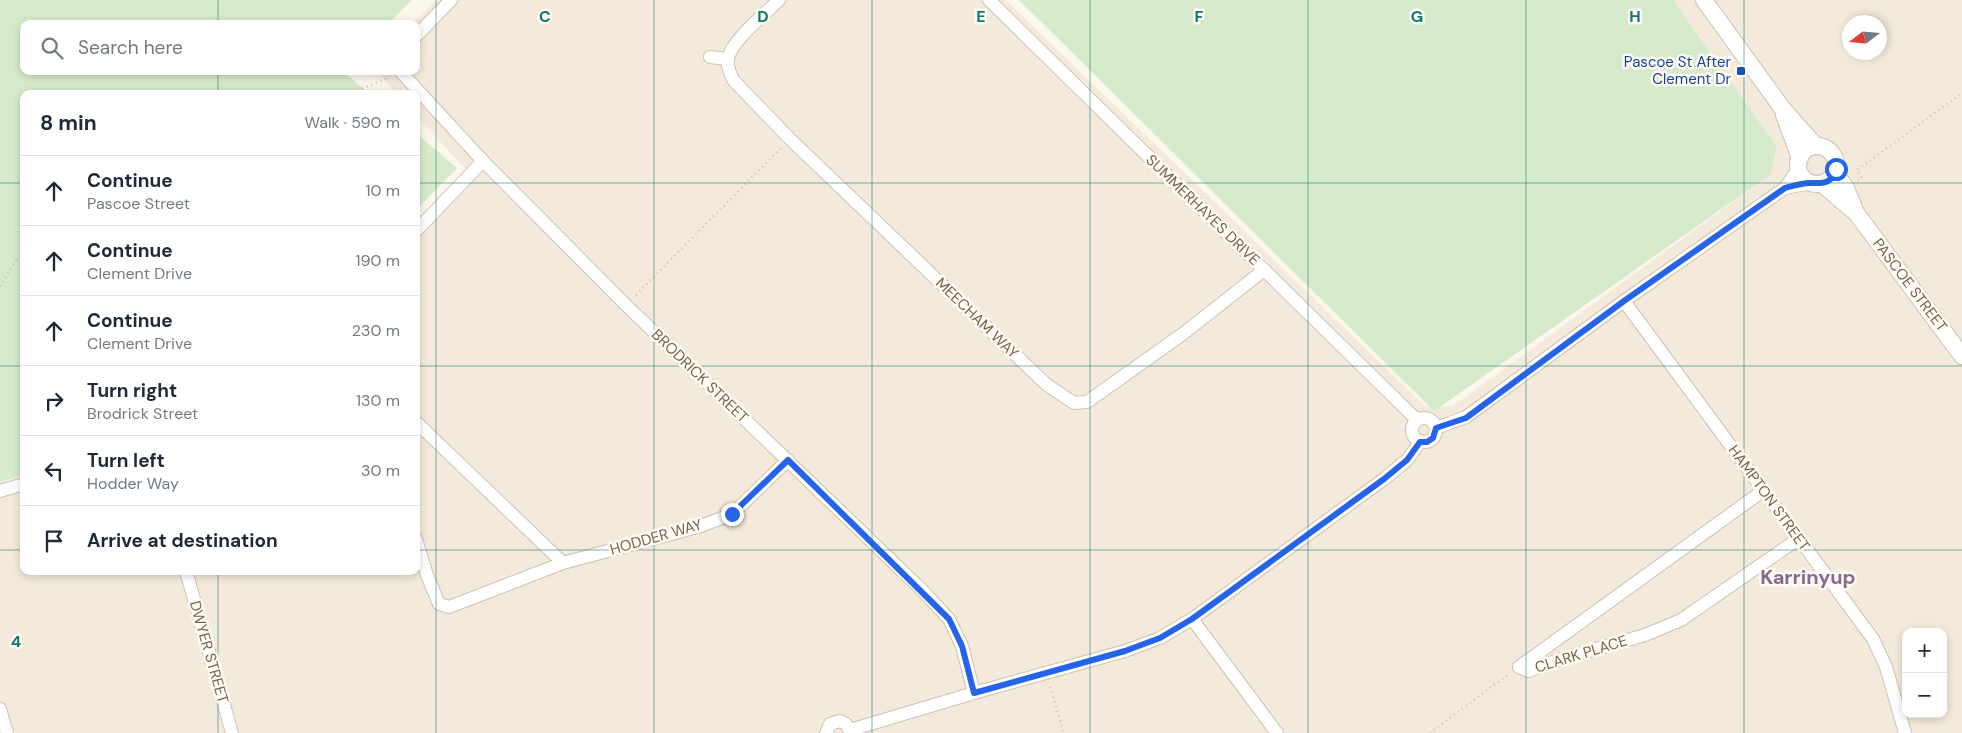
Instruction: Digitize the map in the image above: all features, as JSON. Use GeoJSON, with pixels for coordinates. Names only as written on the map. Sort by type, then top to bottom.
{"type":"FeatureCollection","features":[{"type":"Feature","properties":{"kind":"street"},"geometry":{"type":"LineString","coordinates":[[420,32],[451,0]]}},
{"type":"Feature","properties":{"kind":"street"},"geometry":{"type":"LineString","coordinates":[[710,57],[728,59],[732,47],[779,0]]}},
{"type":"Feature","properties":{"kind":"street","name":"SUMMERHAYES DRIVE"},"geometry":{"type":"LineString","coordinates":[[989,0],[1417,420]]}},
{"type":"Feature","properties":{"kind":"street","name":"PASCOE STREET"},"geometry":{"type":"LineString","coordinates":[[1704,0],[1782,108],[1816,146],[1824,148],[1833,154],[1836,165],[1835,173],[1846,188],[1857,214],[1962,356]]}},
{"type":"Feature","properties":{"kind":"street","name":"MEECHAM WAY"},"geometry":{"type":"LineString","coordinates":[[728,59],[729,72],[734,81],[790,139],[1047,385],[1074,404],[1087,402],[1160,350],[1264,270]]}},
{"type":"Feature","properties":{"kind":"street","name":"BRODRICK STREET"},"geometry":{"type":"LineString","coordinates":[[403,75],[417,90]]}},
{"type":"Feature","properties":{"kind":"street","name":"BRODRICK STREET"},"geometry":{"type":"LineString","coordinates":[[420,93],[483,161],[626,305],[788,460],[949,619],[962,646],[974,693]]}},
{"type":"Feature","properties":{"kind":"street","name":"PASCOE STREET"},"geometry":{"type":"LineString","coordinates":[[1782,108],[1804,180],[1816,183],[1857,214]]}},
{"type":"Feature","properties":{"kind":"street"},"geometry":{"type":"LineString","coordinates":[[1436,428],[1466,418],[1624,301],[1785,188],[1806,150],[1816,146]]}},
{"type":"Feature","properties":{"kind":"street"},"geometry":{"type":"LineString","coordinates":[[420,226],[483,161]]}},
{"type":"Feature","properties":{"kind":"street"},"geometry":{"type":"LineString","coordinates":[[1785,188],[1828,181],[1835,173]]}},
{"type":"Feature","properties":{"kind":"street","name":"HAMPTON STREET"},"geometry":{"type":"LineString","coordinates":[[1624,301],[1873,639],[1886,667],[1905,733]]}},
{"type":"Feature","properties":{"kind":"street"},"geometry":{"type":"LineString","coordinates":[[1424,418],[1430,420],[1436,428],[1435,435],[1431,441],[1420,442],[1414,438],[1412,432],[1417,420],[1424,418]]}},
{"type":"Feature","properties":{"kind":"street"},"geometry":{"type":"LineString","coordinates":[[420,426],[563,563]]}},
{"type":"Feature","properties":{"kind":"street"},"geometry":{"type":"LineString","coordinates":[[826,733],[827,727],[836,721],[844,722],[851,732],[974,693],[1125,651],[1160,638],[1192,619],[1384,479],[1407,460],[1420,442]]}},
{"type":"Feature","properties":{"kind":"street","name":"HODDER WAY"},"geometry":{"type":"LineString","coordinates":[[420,551],[439,604],[449,607],[563,563],[701,526],[732,514],[788,460]]}},
{"type":"Feature","properties":{"kind":"street"},"geometry":{"type":"LineString","coordinates":[[0,491],[20,485]]}},
{"type":"Feature","properties":{"kind":"street","name":"CLARK PLACE"},"geometry":{"type":"LineString","coordinates":[[1519,667],[1764,490]]}},
{"type":"Feature","properties":{"kind":"street","name":"CLARK PLACE"},"geometry":{"type":"LineString","coordinates":[[1519,667],[1528,671],[1558,660],[1645,635],[1681,620],[1798,539]]}},
{"type":"Feature","properties":{"kind":"street","name":"DWYER STREET"},"geometry":{"type":"LineString","coordinates":[[187,575],[232,733]]}},
{"type":"Feature","properties":{"kind":"street"},"geometry":{"type":"LineString","coordinates":[[1192,619],[1278,733]]}},
{"type":"Feature","properties":{"kind":"street"},"geometry":{"type":"LineString","coordinates":[[0,709],[7,733]]}},
{"type":"Feature","properties":{"kind":"path"},"geometry":{"type":"LineString","coordinates":[[357,90],[393,75]]}},
{"type":"Feature","properties":{"kind":"path"},"geometry":{"type":"LineString","coordinates":[[1857,170],[1962,93]]}},
{"type":"Feature","properties":{"kind":"path"},"geometry":{"type":"LineString","coordinates":[[626,305],[790,139]]}},
{"type":"Feature","properties":{"kind":"path"},"geometry":{"type":"LineString","coordinates":[[0,286],[20,254]]}},
{"type":"Feature","properties":{"kind":"path"},"geometry":{"type":"LineString","coordinates":[[1430,733],[1519,667]]}},
{"type":"Feature","properties":{"kind":"path"},"geometry":{"type":"LineString","coordinates":[[1046,673],[1064,733]]}},
{"type":"Feature","properties":{"kind":"shaded area"},"geometry":{"type":"Polygon","coordinates":[[[436,0],[1006,0],[1426,407],[1453,406],[1770,175],[1777,147],[1673,0],[1962,0],[1962,733],[0,733],[0,477],[20,471],[20,575],[420,575],[420,218],[466,170],[420,119],[420,90],[394,90],[380,75],[420,75],[420,20],[416,20],[436,0]]]}},
{"type":"Feature","properties":{"kind":"green space"},"geometry":{"type":"Polygon","coordinates":[[[0,0],[412,0],[392,20],[20,20],[20,75],[348,75],[364,90],[20,90],[20,475],[0,482],[0,0]]]}},
{"type":"Feature","properties":{"kind":"green space"},"geometry":{"type":"Polygon","coordinates":[[[1019,0],[1673,0],[1777,147],[1770,175],[1434,411],[1019,0]]]}},
{"type":"Feature","properties":{"kind":"green space"},"geometry":{"type":"Polygon","coordinates":[[[420,136],[457,168],[420,206],[420,136]]]}},
{"type":"Feature","properties":{"kind":"place","name":"Pascoe St After Clement Dr"},"geometry":{"type":"Point","coordinates":[1741,71]}},
{"type":"Feature","properties":{"kind":"district","name":"Karrinyup"},"geometry":{"type":"Point","coordinates":[1808,577]}},
{"type":"Feature","properties":{"kind":"route"},"geometry":{"type":"LineString","coordinates":[[732,514],[788,460],[923,591],[949,619],[962,646],[974,693],[1125,651],[1160,638],[1192,619],[1384,479],[1407,460],[1420,442],[1431,441],[1435,435],[1436,428],[1466,418],[1624,301],[1785,188],[1810,183],[1822,184],[1832,178],[1836,169]]}}]}
